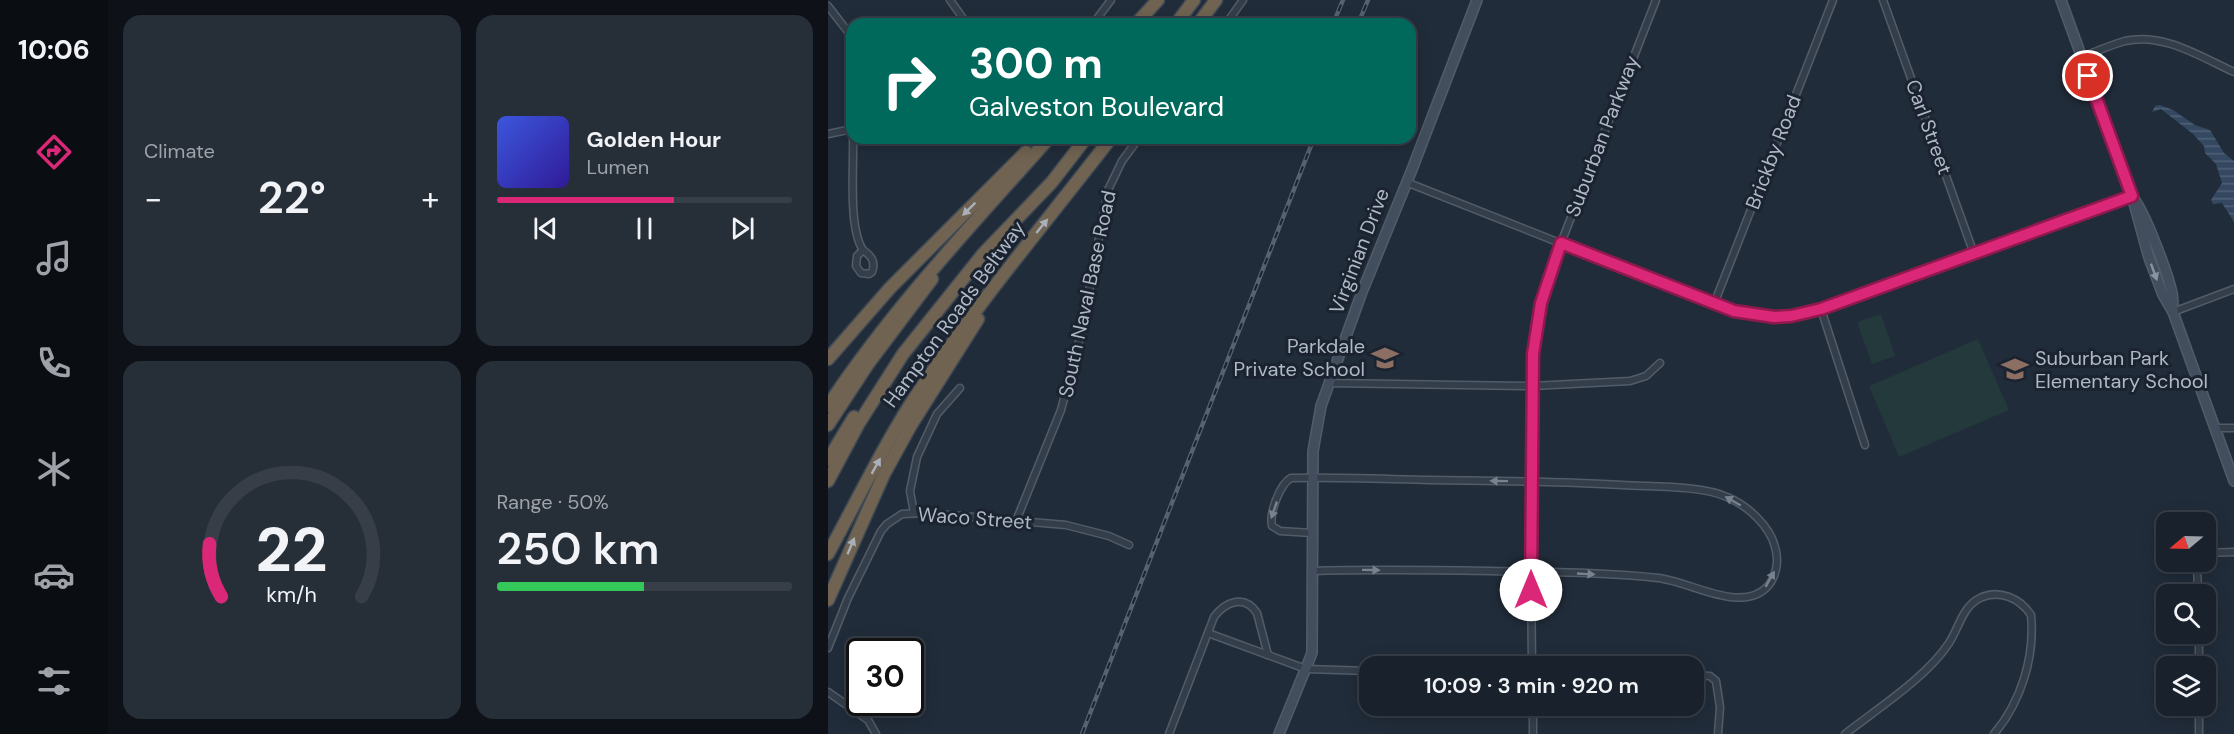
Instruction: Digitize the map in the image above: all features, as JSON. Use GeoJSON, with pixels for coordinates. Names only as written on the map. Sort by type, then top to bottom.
{"type":"FeatureCollection","features":[{"type":"Feature","properties":{"kind":"highway"},"geometry":{"type":"LineString","coordinates":[[1142,18],[1160,0]]}},
{"type":"Feature","properties":{"kind":"highway"},"geometry":{"type":"LineString","coordinates":[[1147,18],[1160,0]]}},
{"type":"Feature","properties":{"kind":"highway"},"geometry":{"type":"LineString","coordinates":[[1180,18],[1194,0]]}},
{"type":"Feature","properties":{"kind":"highway"},"geometry":{"type":"LineString","coordinates":[[1202,18],[1216,0]]}},
{"type":"Feature","properties":{"kind":"highway"},"geometry":{"type":"LineString","coordinates":[[828,358],[890,288],[1034,144]]}},
{"type":"Feature","properties":{"kind":"highway","name":"Hampton Roads Beltway"},"geometry":{"type":"LineString","coordinates":[[828,406],[896,312],[1044,144]]}},
{"type":"Feature","properties":{"kind":"highway"},"geometry":{"type":"LineString","coordinates":[[828,481],[859,423],[903,354],[983,254],[1052,182],[1081,144]]}},
{"type":"Feature","properties":{"kind":"highway","name":"Hampton Roads Beltway"},"geometry":{"type":"LineString","coordinates":[[828,554],[896,429],[955,338],[1106,144]]}},
{"type":"Feature","properties":{"kind":"highway"},"geometry":{"type":"LineString","coordinates":[[828,460],[879,379],[931,309],[975,258],[1069,159]]}},
{"type":"Feature","properties":{"kind":"highway"},"geometry":{"type":"LineString","coordinates":[[828,425],[868,364],[922,294],[954,244]]}},
{"type":"Feature","properties":{"kind":"highway"},"geometry":{"type":"LineString","coordinates":[[828,600],[884,474],[911,425],[1006,272]]}},
{"type":"Feature","properties":{"kind":"street"},"geometry":{"type":"LineString","coordinates":[[950,0],[963,18]]}},
{"type":"Feature","properties":{"kind":"street"},"geometry":{"type":"LineString","coordinates":[[1098,18],[1111,0]]}},
{"type":"Feature","properties":{"kind":"street"},"geometry":{"type":"LineString","coordinates":[[1230,18],[1243,0]]}},
{"type":"Feature","properties":{"kind":"street","name":"Virginian Drive"},"geometry":{"type":"LineString","coordinates":[[1279,734],[1310,660],[1313,645],[1312,532],[1315,433],[1328,383],[1478,0]]}},
{"type":"Feature","properties":{"kind":"street","name":"Suburban Parkway"},"geometry":{"type":"LineString","coordinates":[[1532,656],[1530,481],[1532,386],[1533,354],[1541,303],[1561,243],[1656,0]]}},
{"type":"Feature","properties":{"kind":"street","name":"Brickby Road"},"geometry":{"type":"LineString","coordinates":[[1714,304],[1833,0]]}},
{"type":"Feature","properties":{"kind":"street","name":"Carl Street"},"geometry":{"type":"LineString","coordinates":[[1883,0],[1974,254]]}},
{"type":"Feature","properties":{"kind":"street"},"geometry":{"type":"LineString","coordinates":[[2061,0],[2151,245],[2163,295],[2174,312],[2234,481]]}},
{"type":"Feature","properties":{"kind":"street"},"geometry":{"type":"LineString","coordinates":[[828,6],[846,29]]}},
{"type":"Feature","properties":{"kind":"street"},"geometry":{"type":"LineString","coordinates":[[2081,57],[2124,41],[2150,39],[2173,45],[2234,72]]}},
{"type":"Feature","properties":{"kind":"street"},"geometry":{"type":"LineString","coordinates":[[828,134],[846,130]]}},
{"type":"Feature","properties":{"kind":"street"},"geometry":{"type":"LineString","coordinates":[[853,144],[854,211],[863,250]]}},
{"type":"Feature","properties":{"kind":"street","name":"South Naval Base Road"},"geometry":{"type":"LineString","coordinates":[[1016,521],[1064,401],[1081,334],[1108,190],[1122,161],[1135,144]]}},
{"type":"Feature","properties":{"kind":"street"},"geometry":{"type":"LineString","coordinates":[[1406,182],[1714,304],[1734,311],[1761,316],[1791,316],[1821,309],[2132,196]]}},
{"type":"Feature","properties":{"kind":"street"},"geometry":{"type":"LineString","coordinates":[[2174,312],[2234,289]]}},
{"type":"Feature","properties":{"kind":"street"},"geometry":{"type":"LineString","coordinates":[[1821,309],[1865,446]]}},
{"type":"Feature","properties":{"kind":"street"},"geometry":{"type":"LineString","coordinates":[[1328,383],[1532,386],[1629,381],[1646,376],[1660,363]]}},
{"type":"Feature","properties":{"kind":"street"},"geometry":{"type":"LineString","coordinates":[[914,513],[910,491],[916,458],[937,414],[960,388]]}},
{"type":"Feature","properties":{"kind":"street"},"geometry":{"type":"LineString","coordinates":[[2215,428],[2234,428]]}},
{"type":"Feature","properties":{"kind":"street"},"geometry":{"type":"LineString","coordinates":[[1312,532],[1280,531],[1275,529],[1271,522],[1287,480],[1313,478],[1530,481],[1677,488],[1725,496],[1751,513],[1764,527],[1773,542],[1777,563],[1771,582],[1757,595],[1741,598],[1658,578],[1530,572],[1312,571]]}},
{"type":"Feature","properties":{"kind":"street","name":"Waco Street"},"geometry":{"type":"LineString","coordinates":[[828,648],[848,598],[880,531],[902,514],[914,513],[1066,525],[1109,536],[1129,545]]}},
{"type":"Feature","properties":{"kind":"street"},"geometry":{"type":"LineString","coordinates":[[2216,553],[2234,552]]}},
{"type":"Feature","properties":{"kind":"street"},"geometry":{"type":"LineString","coordinates":[[1845,734],[1918,677],[1939,656],[1972,603],[1986,596],[2002,595],[2017,600],[2031,615],[2032,647],[2024,678],[2015,699],[2003,724],[1994,734]]}},
{"type":"Feature","properties":{"kind":"street"},"geometry":{"type":"LineString","coordinates":[[1169,734],[1214,617],[1225,606],[1231,602],[1250,604],[1257,613],[1268,655]]}},
{"type":"Feature","properties":{"kind":"street"},"geometry":{"type":"LineString","coordinates":[[1208,633],[1306,669],[1359,671]]}},
{"type":"Feature","properties":{"kind":"street"},"geometry":{"type":"LineString","coordinates":[[1704,676],[1710,676],[1717,684],[1720,707],[1718,734]]}},
{"type":"Feature","properties":{"kind":"street"},"geometry":{"type":"LineString","coordinates":[[828,692],[868,720],[876,734]]}},
{"type":"Feature","properties":{"kind":"street"},"geometry":{"type":"LineString","coordinates":[[1533,716],[1533,734]]}},
{"type":"Feature","properties":{"kind":"street"},"geometry":{"type":"LineString","coordinates":[[2199,716],[2199,734]]}},
{"type":"Feature","properties":{"kind":"green space"},"geometry":{"type":"Polygon","coordinates":[[[1881,314],[1895,356],[1872,364],[1857,322],[1881,314]]]}},
{"type":"Feature","properties":{"kind":"green space"},"geometry":{"type":"Polygon","coordinates":[[[1978,339],[2009,410],[1899,457],[1869,386],[1978,339]]]}},
{"type":"Feature","properties":{"kind":"water"},"geometry":{"type":"Polygon","coordinates":[[[2160,105],[2173,110],[2195,125],[2210,130],[2224,153],[2234,161],[2234,222],[2222,203],[2213,204],[2211,200],[2222,183],[2216,164],[2205,153],[2204,146],[2193,134],[2161,109],[2152,112],[2155,106],[2160,105]]]}},
{"type":"Feature","properties":{"kind":"railway"},"geometry":{"type":"LineString","coordinates":[[1336,18],[1343,0]]}},
{"type":"Feature","properties":{"kind":"railway"},"geometry":{"type":"LineString","coordinates":[[1360,18],[1368,0]]}},
{"type":"Feature","properties":{"kind":"railway"},"geometry":{"type":"LineString","coordinates":[[1082,734],[1312,144]]}},
{"type":"Feature","properties":{"kind":"place","name":"Parkdale Private School"},"geometry":{"type":"Point","coordinates":[1385,358]}},
{"type":"Feature","properties":{"kind":"place","name":"Suburban Park Elementary School"},"geometry":{"type":"Point","coordinates":[2015,369]}},
{"type":"Feature","properties":{"kind":"route"},"geometry":{"type":"LineString","coordinates":[[1531,590],[1530,481],[1533,354],[1541,303],[1561,243],[1734,311],[1774,317],[1791,316],[1821,309],[2132,196],[2088,76]]}}]}
